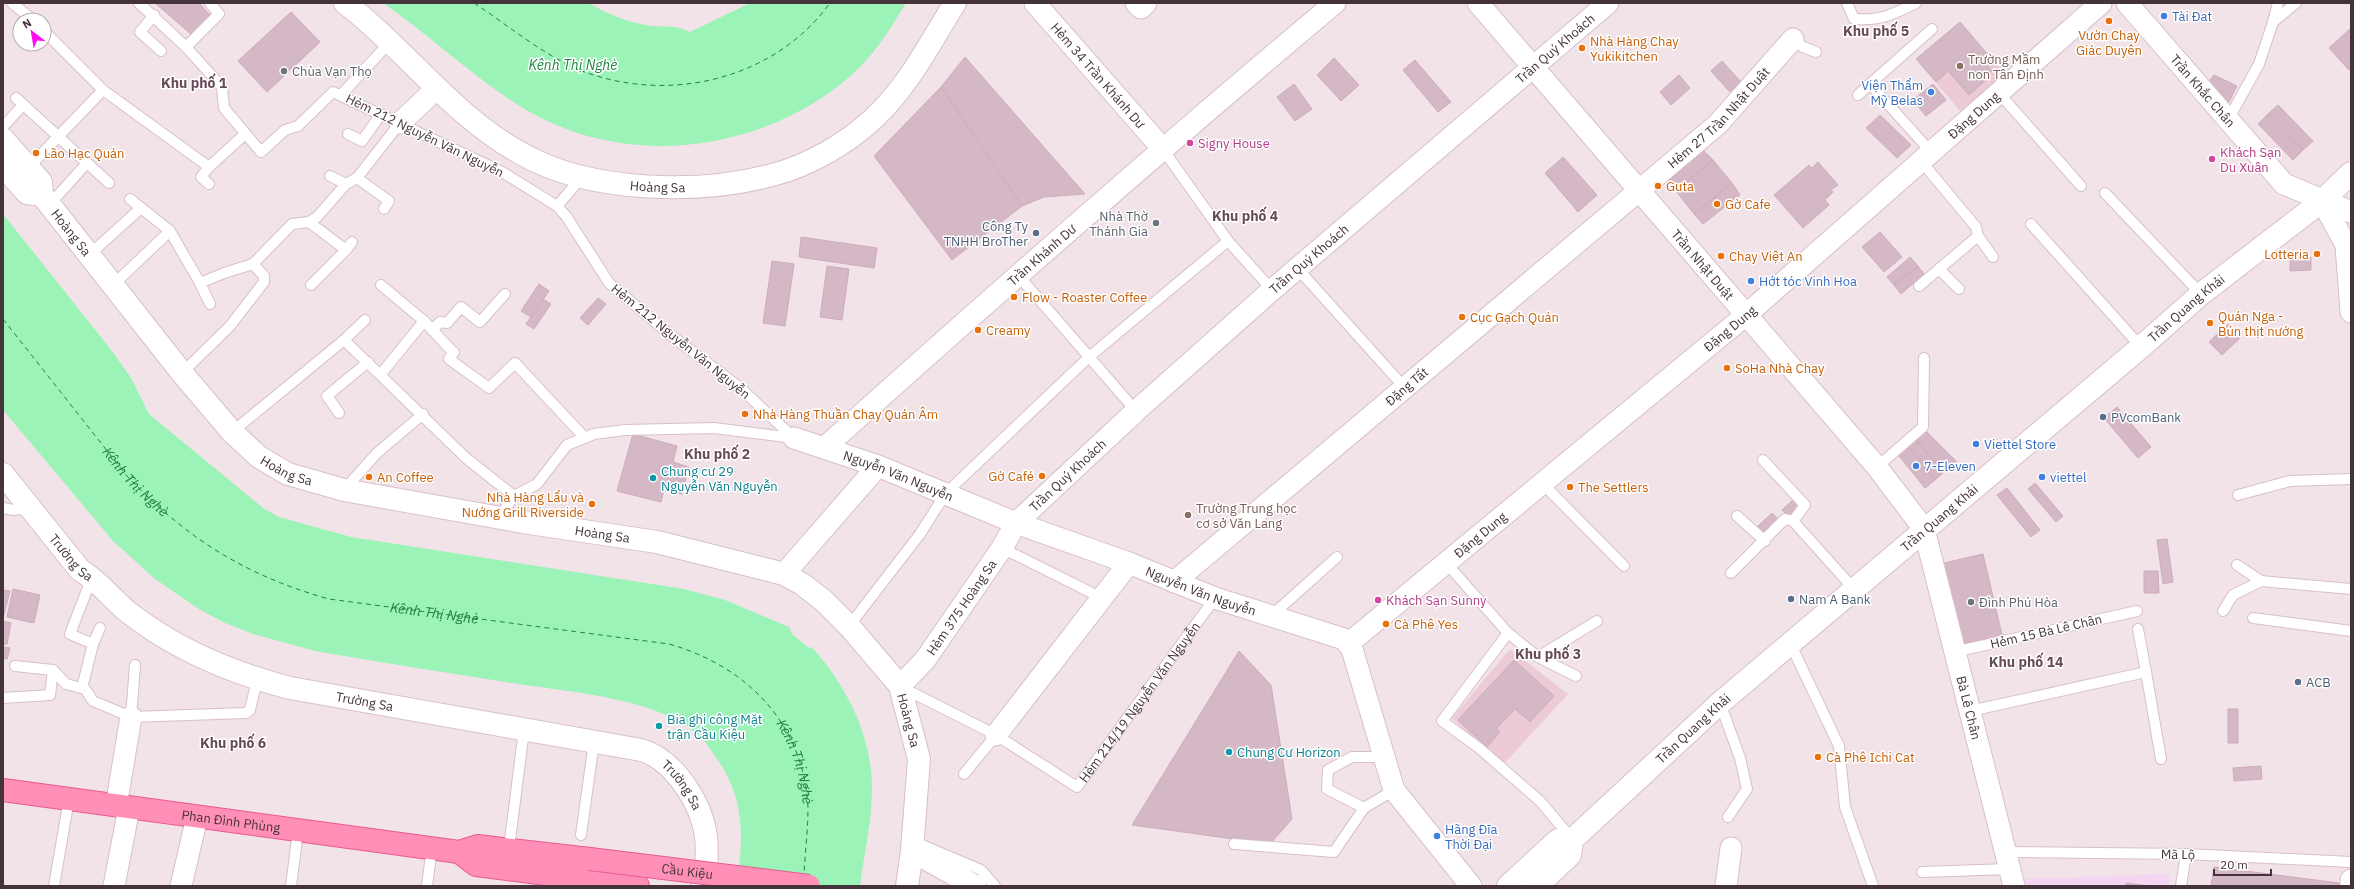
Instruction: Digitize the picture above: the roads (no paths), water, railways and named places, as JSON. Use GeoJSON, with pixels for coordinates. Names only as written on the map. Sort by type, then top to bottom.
{"type":"FeatureCollection","features":[{"type":"Feature","properties":{"kind":"main road","name":"Phan Đình Phùng"},"geometry":{"type":"LineString","coordinates":[[3,790],[459,852],[478,846],[509,848],[589,869]]}},
{"type":"Feature","properties":{"kind":"main road","name":"Phan Đình Phùng"},"geometry":{"type":"LineString","coordinates":[[459,852],[476,865],[560,881],[589,869]]}},
{"type":"Feature","properties":{"kind":"main road"},"geometry":{"type":"LineString","coordinates":[[589,869],[638,886]]}},
{"type":"Feature","properties":{"kind":"main road","name":"Cầu Kiệu"},"geometry":{"type":"LineString","coordinates":[[589,869],[809,886]]}},
{"type":"Feature","properties":{"kind":"street","name":"Hoàng Sa"},"geometry":{"type":"LineString","coordinates":[[345,3],[473,122],[522,154],[550,168],[582,178],[638,186],[723,184],[773,175],[822,155],[857,133],[888,105],[901,89],[956,3]]}},
{"type":"Feature","properties":{"kind":"street","name":"Hẻm 34 Trần Khánh Dư"},"geometry":{"type":"LineString","coordinates":[[1035,3],[1162,148]]}},
{"type":"Feature","properties":{"kind":"street"},"geometry":{"type":"LineString","coordinates":[[1136,3],[1141,8],[1146,3]]}},
{"type":"Feature","properties":{"kind":"street","name":"Trần Khánh Dư"},"geometry":{"type":"LineString","coordinates":[[824,448],[1017,274],[1162,148],[1335,3]]}},
{"type":"Feature","properties":{"kind":"street","name":"Trần Nhật Duật"},"geometry":{"type":"LineString","coordinates":[[1478,3],[1877,467],[1924,529]]}},
{"type":"Feature","properties":{"kind":"street","name":"Trần Quý Khoách"},"geometry":{"type":"LineString","coordinates":[[1016,523],[1136,411],[1272,290],[1608,3]]}},
{"type":"Feature","properties":{"kind":"street","name":"Đặng Dung"},"geometry":{"type":"LineString","coordinates":[[1349,643],[1447,564],[1542,483],[1746,315],[2100,3]]}},
{"type":"Feature","properties":{"kind":"street","name":"Trần Khắc Chân"},"geometry":{"type":"LineString","coordinates":[[2127,3],[2284,184],[2351,212]]}},
{"type":"Feature","properties":{"kind":"street","name":"Hẻm 27 Trần Nhật Duật"},"geometry":{"type":"LineString","coordinates":[[1638,190],[1718,124],[1792,39]]}},
{"type":"Feature","properties":{"kind":"street"},"geometry":{"type":"LineString","coordinates":[[400,123],[436,89]]}},
{"type":"Feature","properties":{"kind":"street"},"geometry":{"type":"LineString","coordinates":[[3,139],[27,193],[46,199]]}},
{"type":"Feature","properties":{"kind":"street","name":"Trần Quang Khải"},"geometry":{"type":"LineString","coordinates":[[1572,840],[1720,703],[1791,645],[1924,529],[2141,347],[2201,294],[2322,201],[2351,173]]}},
{"type":"Feature","properties":{"kind":"street","name":"Ðặng Tất"},"geometry":{"type":"LineString","coordinates":[[1174,582],[1638,190]]}},
{"type":"Feature","properties":{"kind":"street","name":"Hoàng Sa"},"geometry":{"type":"LineString","coordinates":[[46,199],[182,373],[232,432],[259,457],[288,474],[344,490],[500,516],[523,522],[657,542],[784,574],[802,584],[849,626],[900,686],[919,759],[913,846],[907,886]]}},
{"type":"Feature","properties":{"kind":"street"},"geometry":{"type":"LineString","coordinates":[[2322,201],[2346,246],[2351,312]]}},
{"type":"Feature","properties":{"kind":"street","name":"Nguyễn Văn Nguyễn"},"geometry":{"type":"LineString","coordinates":[[794,438],[878,466],[1016,523],[1129,563],[1215,598],[1344,639],[1349,643]]}},
{"type":"Feature","properties":{"kind":"street"},"geometry":{"type":"LineString","coordinates":[[784,574],[878,466]]}},
{"type":"Feature","properties":{"kind":"street","name":"Trường Sa"},"geometry":{"type":"LineString","coordinates":[[3,474],[80,570],[92,577],[128,612],[172,641],[219,665],[257,680],[290,688],[652,753],[669,765],[679,777],[696,807],[705,831],[706,856],[703,886]]}},
{"type":"Feature","properties":{"kind":"street","name":"Hẻm 375 Hoàng Sa"},"geometry":{"type":"LineString","coordinates":[[900,686],[925,660],[1002,548],[1016,523]]}},
{"type":"Feature","properties":{"kind":"street","name":"Bà Lê Chân"},"geometry":{"type":"LineString","coordinates":[[1924,529],[2010,869]]}},
{"type":"Feature","properties":{"kind":"street"},"geometry":{"type":"LineString","coordinates":[[996,735],[1129,563]]}},
{"type":"Feature","properties":{"kind":"street"},"geometry":{"type":"LineString","coordinates":[[1349,643],[1394,790],[1471,886]]}},
{"type":"Feature","properties":{"kind":"street"},"geometry":{"type":"LineString","coordinates":[[114,886],[131,718]]}},
{"type":"Feature","properties":{"kind":"street"},"geometry":{"type":"LineString","coordinates":[[182,886],[197,817]]}},
{"type":"Feature","properties":{"kind":"street"},"geometry":{"type":"LineString","coordinates":[[1508,886],[1558,840],[1572,840],[1570,855],[1538,886]]}},
{"type":"Feature","properties":{"kind":"street"},"geometry":{"type":"LineString","coordinates":[[913,846],[975,886]]}},
{"type":"Feature","properties":{"kind":"street"},"geometry":{"type":"LineString","coordinates":[[1726,886],[1731,848]]}},
{"type":"Feature","properties":{"kind":"street"},"geometry":{"type":"LineString","coordinates":[[2351,880],[2351,886]]}},
{"type":"Feature","properties":{"kind":"lane"},"geometry":{"type":"LineString","coordinates":[[12,3],[23,12]]}},
{"type":"Feature","properties":{"kind":"lane","name":"Hẻm 212 Nguyễn Văn Nguyễn"},"geometry":{"type":"LineString","coordinates":[[139,3],[154,14],[222,87],[224,108],[244,134],[261,152],[285,130],[298,126],[333,92],[502,172],[557,206],[566,216],[610,283],[668,333],[739,387],[794,438]]}},
{"type":"Feature","properties":{"kind":"lane"},"geometry":{"type":"LineString","coordinates":[[186,47],[219,14],[210,3]]}},
{"type":"Feature","properties":{"kind":"lane"},"geometry":{"type":"LineString","coordinates":[[1847,3],[1854,19],[1874,20],[1892,15],[1916,3]]}},
{"type":"Feature","properties":{"kind":"lane"},"geometry":{"type":"LineString","coordinates":[[2228,120],[2259,64],[2278,3]]}},
{"type":"Feature","properties":{"kind":"lane"},"geometry":{"type":"LineString","coordinates":[[2273,22],[2296,3]]}},
{"type":"Feature","properties":{"kind":"lane"},"geometry":{"type":"LineString","coordinates":[[154,14],[140,32],[161,51]]}},
{"type":"Feature","properties":{"kind":"lane"},"geometry":{"type":"LineString","coordinates":[[1858,95],[1932,28]]}},
{"type":"Feature","properties":{"kind":"lane"},"geometry":{"type":"LineString","coordinates":[[52,38],[103,90],[209,167]]}},
{"type":"Feature","properties":{"kind":"lane"},"geometry":{"type":"LineString","coordinates":[[1792,39],[1803,47],[1816,52]]}},
{"type":"Feature","properties":{"kind":"lane"},"geometry":{"type":"LineString","coordinates":[[340,95],[389,43]]}},
{"type":"Feature","properties":{"kind":"lane"},"geometry":{"type":"LineString","coordinates":[[1870,84],[1926,157],[1976,227],[1978,236],[1993,257]]}},
{"type":"Feature","properties":{"kind":"lane"},"geometry":{"type":"LineString","coordinates":[[16,171],[58,137],[103,90]]}},
{"type":"Feature","properties":{"kind":"lane"},"geometry":{"type":"LineString","coordinates":[[1998,92],[2082,186]]}},
{"type":"Feature","properties":{"kind":"lane"},"geometry":{"type":"LineString","coordinates":[[3,127],[20,102],[110,183]]}},
{"type":"Feature","properties":{"kind":"lane"},"geometry":{"type":"LineString","coordinates":[[348,134],[362,141],[381,114]]}},
{"type":"Feature","properties":{"kind":"lane"},"geometry":{"type":"LineString","coordinates":[[200,283],[224,273],[253,264],[292,224],[309,222],[317,216],[346,184],[357,178],[400,123]]}},
{"type":"Feature","properties":{"kind":"lane"},"geometry":{"type":"LineString","coordinates":[[209,184],[201,177],[209,167],[244,134]]}},
{"type":"Feature","properties":{"kind":"lane"},"geometry":{"type":"LineString","coordinates":[[1162,148],[1228,241],[1272,290]]}},
{"type":"Feature","properties":{"kind":"lane"},"geometry":{"type":"LineString","coordinates":[[46,199],[87,163]]}},
{"type":"Feature","properties":{"kind":"lane"},"geometry":{"type":"LineString","coordinates":[[330,176],[346,184]]}},
{"type":"Feature","properties":{"kind":"lane"},"geometry":{"type":"LineString","coordinates":[[357,178],[389,201],[384,209]]}},
{"type":"Feature","properties":{"kind":"lane"},"geometry":{"type":"LineString","coordinates":[[557,206],[582,178]]}},
{"type":"Feature","properties":{"kind":"lane"},"geometry":{"type":"LineString","coordinates":[[2105,193],[2201,294]]}},
{"type":"Feature","properties":{"kind":"lane"},"geometry":{"type":"LineString","coordinates":[[130,199],[170,232],[200,283],[210,304]]}},
{"type":"Feature","properties":{"kind":"lane"},"geometry":{"type":"LineString","coordinates":[[90,255],[141,208]]}},
{"type":"Feature","properties":{"kind":"lane"},"geometry":{"type":"LineString","coordinates":[[309,222],[349,246],[311,285]]}},
{"type":"Feature","properties":{"kind":"lane"},"geometry":{"type":"LineString","coordinates":[[2031,224],[2141,347]]}},
{"type":"Feature","properties":{"kind":"lane"},"geometry":{"type":"LineString","coordinates":[[113,285],[170,232]]}},
{"type":"Feature","properties":{"kind":"lane"},"geometry":{"type":"LineString","coordinates":[[1919,286],[1978,236]]}},
{"type":"Feature","properties":{"kind":"lane"},"geometry":{"type":"LineString","coordinates":[[849,626],[920,534],[946,493],[1089,357],[1228,241]]}},
{"type":"Feature","properties":{"kind":"lane"},"geometry":{"type":"LineString","coordinates":[[182,373],[230,326],[264,282],[264,276],[253,264]]}},
{"type":"Feature","properties":{"kind":"lane"},"geometry":{"type":"LineString","coordinates":[[1298,269],[1404,387]]}},
{"type":"Feature","properties":{"kind":"lane"},"geometry":{"type":"LineString","coordinates":[[1939,269],[1959,290]]}},
{"type":"Feature","properties":{"kind":"lane"},"geometry":{"type":"LineString","coordinates":[[1017,274],[1136,411]]}},
{"type":"Feature","properties":{"kind":"lane"},"geometry":{"type":"LineString","coordinates":[[381,285],[424,321],[454,352],[449,358],[489,388],[515,363],[585,438]]}},
{"type":"Feature","properties":{"kind":"lane"},"geometry":{"type":"LineString","coordinates":[[432,330],[440,322],[447,323],[461,307],[480,322],[505,294]]}},
{"type":"Feature","properties":{"kind":"lane"},"geometry":{"type":"LineString","coordinates":[[232,432],[344,340],[365,320]]}},
{"type":"Feature","properties":{"kind":"lane"},"geometry":{"type":"LineString","coordinates":[[381,374],[424,321]]}},
{"type":"Feature","properties":{"kind":"lane"},"geometry":{"type":"LineString","coordinates":[[344,340],[423,414],[466,458],[514,496]]}},
{"type":"Feature","properties":{"kind":"lane"},"geometry":{"type":"LineString","coordinates":[[1877,467],[1923,427],[1924,358]]}},
{"type":"Feature","properties":{"kind":"lane"},"geometry":{"type":"LineString","coordinates":[[339,413],[327,396],[368,362]]}},
{"type":"Feature","properties":{"kind":"lane"},"geometry":{"type":"LineString","coordinates":[[344,490],[377,453],[423,414]]}},
{"type":"Feature","properties":{"kind":"lane"},"geometry":{"type":"LineString","coordinates":[[500,516],[514,496],[537,484],[567,445],[594,434],[626,430],[714,428],[794,438]]}},
{"type":"Feature","properties":{"kind":"lane"},"geometry":{"type":"LineString","coordinates":[[1763,460],[1805,505],[1793,521]]}},
{"type":"Feature","properties":{"kind":"lane"},"geometry":{"type":"LineString","coordinates":[[2238,495],[2290,481],[2351,479]]}},
{"type":"Feature","properties":{"kind":"lane"},"geometry":{"type":"LineString","coordinates":[[1542,483],[1624,566]]}},
{"type":"Feature","properties":{"kind":"lane"},"geometry":{"type":"LineString","coordinates":[[3,508],[13,510],[30,508]]}},
{"type":"Feature","properties":{"kind":"lane"},"geometry":{"type":"LineString","coordinates":[[1737,516],[1764,541]]}},
{"type":"Feature","properties":{"kind":"lane"},"geometry":{"type":"LineString","coordinates":[[1731,573],[1785,519],[1793,521],[1854,589]]}},
{"type":"Feature","properties":{"kind":"lane"},"geometry":{"type":"LineString","coordinates":[[1002,548],[1102,598]]}},
{"type":"Feature","properties":{"kind":"lane"},"geometry":{"type":"LineString","coordinates":[[1271,616],[1337,558]]}},
{"type":"Feature","properties":{"kind":"lane"},"geometry":{"type":"LineString","coordinates":[[1447,564],[1508,633],[1538,657],[1576,676]]}},
{"type":"Feature","properties":{"kind":"lane"},"geometry":{"type":"LineString","coordinates":[[2237,565],[2261,581],[2351,589]]}},
{"type":"Feature","properties":{"kind":"lane"},"geometry":{"type":"LineString","coordinates":[[92,577],[70,634],[93,644]]}},
{"type":"Feature","properties":{"kind":"lane"},"geometry":{"type":"LineString","coordinates":[[2223,611],[2233,595],[2261,581]]}},
{"type":"Feature","properties":{"kind":"lane","name":"Hẻm 214/19 Nguyễn Văn Nguyễn"},"geometry":{"type":"LineString","coordinates":[[900,686],[996,735],[1077,787],[1215,598]]}},
{"type":"Feature","properties":{"kind":"lane","name":"Hẻm 15 Bà Lê Chân"},"geometry":{"type":"LineString","coordinates":[[1954,652],[2137,611]]}},
{"type":"Feature","properties":{"kind":"lane"},"geometry":{"type":"LineString","coordinates":[[2253,618],[2351,631]]}},
{"type":"Feature","properties":{"kind":"lane"},"geometry":{"type":"LineString","coordinates":[[1538,657],[1597,621]]}},
{"type":"Feature","properties":{"kind":"lane"},"geometry":{"type":"LineString","coordinates":[[82,688],[93,644],[100,628]]}},
{"type":"Feature","properties":{"kind":"lane"},"geometry":{"type":"LineString","coordinates":[[2138,630],[2161,759]]}},
{"type":"Feature","properties":{"kind":"lane"},"geometry":{"type":"LineString","coordinates":[[1508,633],[1442,721],[1480,748],[1540,802],[1572,840]]}},
{"type":"Feature","properties":{"kind":"lane"},"geometry":{"type":"LineString","coordinates":[[1791,645],[1839,746],[1845,808],[1873,886]]}},
{"type":"Feature","properties":{"kind":"lane"},"geometry":{"type":"LineString","coordinates":[[131,718],[135,665]]}},
{"type":"Feature","properties":{"kind":"lane"},"geometry":{"type":"LineString","coordinates":[[15,666],[53,670],[66,684],[85,689],[93,702],[131,718],[246,713],[250,710],[257,680]]}},
{"type":"Feature","properties":{"kind":"lane"},"geometry":{"type":"LineString","coordinates":[[3,698],[50,695],[53,670]]}},
{"type":"Feature","properties":{"kind":"lane"},"geometry":{"type":"LineString","coordinates":[[1970,711],[2146,672]]}},
{"type":"Feature","properties":{"kind":"lane"},"geometry":{"type":"LineString","coordinates":[[1720,703],[1740,758],[1747,789],[1728,817]]}},
{"type":"Feature","properties":{"kind":"lane"},"geometry":{"type":"LineString","coordinates":[[509,848],[524,730]]}},
{"type":"Feature","properties":{"kind":"lane"},"geometry":{"type":"LineString","coordinates":[[964,774],[996,735]]}},
{"type":"Feature","properties":{"kind":"lane"},"geometry":{"type":"LineString","coordinates":[[581,835],[594,742]]}},
{"type":"Feature","properties":{"kind":"lane"},"geometry":{"type":"LineString","coordinates":[[1364,808],[1327,789],[1328,770],[1352,758],[1385,757]]}},
{"type":"Feature","properties":{"kind":"lane"},"geometry":{"type":"LineString","coordinates":[[1234,844],[1334,852],[1364,808],[1394,790]]}},
{"type":"Feature","properties":{"kind":"lane"},"geometry":{"type":"LineString","coordinates":[[54,886],[69,799]]}},
{"type":"Feature","properties":{"kind":"lane"},"geometry":{"type":"LineString","coordinates":[[291,886],[298,831]]}},
{"type":"Feature","properties":{"kind":"lane"},"geometry":{"type":"LineString","coordinates":[[913,846],[981,870],[995,886]]}},
{"type":"Feature","properties":{"kind":"lane"},"geometry":{"type":"LineString","coordinates":[[427,886],[432,848]]}},
{"type":"Feature","properties":{"kind":"lane"},"geometry":{"type":"LineString","coordinates":[[2181,886],[2186,854]]}},
{"type":"Feature","properties":{"kind":"lane","name":"Mã Lộ"},"geometry":{"type":"LineString","coordinates":[[1922,872],[2010,869],[2186,854],[2351,862]]}},
{"type":"Feature","properties":{"kind":"water","name":"Kênh Thị Nghè"},"geometry":{"type":"Polygon","coordinates":[[[383,3],[589,3],[612,15],[629,21],[645,25],[676,27],[690,32],[750,3],[906,3],[866,61],[826,95],[789,116],[749,132],[708,142],[665,146],[622,143],[581,134],[541,118],[520,106],[479,78],[403,17],[383,3]]]}},
{"type":"Feature","properties":{"kind":"water","name":"Kênh Thị Nghè"},"geometry":{"type":"Polygon","coordinates":[[[3,214],[112,351],[131,378],[149,414],[263,508],[279,517],[351,537],[684,589],[725,600],[789,627],[792,634],[809,648],[812,647],[836,678],[855,713],[868,750],[871,769],[872,801],[860,886],[737,886],[741,836],[738,805],[733,789],[726,774],[705,742],[696,733],[678,721],[657,711],[583,693],[315,651],[253,634],[225,623],[199,609],[155,579],[113,541],[3,410],[3,214]]]}},
{"type":"Feature","properties":{"kind":"place","name":"Tài Đat"},"geometry":{"type":"Point","coordinates":[2164,16]}},
{"type":"Feature","properties":{"kind":"place","name":"Vườn Chay Giác Duyên"},"geometry":{"type":"Point","coordinates":[2109,21]}},
{"type":"Feature","properties":{"kind":"place","name":"Nhà Hàng Chay Yukikitchen"},"geometry":{"type":"Point","coordinates":[1582,48]}},
{"type":"Feature","properties":{"kind":"place","name":"Trường Mầm non Tân Định"},"geometry":{"type":"Point","coordinates":[1960,66]}},
{"type":"Feature","properties":{"kind":"place","name":"Chùa Vạn Thọ"},"geometry":{"type":"Point","coordinates":[284,71]}},
{"type":"Feature","properties":{"kind":"place","name":"Viện Thẩm Mỹ Belas"},"geometry":{"type":"Point","coordinates":[1931,92]}},
{"type":"Feature","properties":{"kind":"place","name":"Signy House"},"geometry":{"type":"Point","coordinates":[1190,143]}},
{"type":"Feature","properties":{"kind":"place","name":"Lão Hạc Quán"},"geometry":{"type":"Point","coordinates":[36,153]}},
{"type":"Feature","properties":{"kind":"place","name":"Khách Sạn Du Xuân"},"geometry":{"type":"Point","coordinates":[2212,159]}},
{"type":"Feature","properties":{"kind":"place","name":"Guta"},"geometry":{"type":"Point","coordinates":[1658,186]}},
{"type":"Feature","properties":{"kind":"place","name":"Gờ Cafe"},"geometry":{"type":"Point","coordinates":[1717,204]}},
{"type":"Feature","properties":{"kind":"place","name":"Nhà Thờ Thánh Gia"},"geometry":{"type":"Point","coordinates":[1156,223]}},
{"type":"Feature","properties":{"kind":"place","name":"Công Ty TNHH BroTher"},"geometry":{"type":"Point","coordinates":[1036,233]}},
{"type":"Feature","properties":{"kind":"place","name":"Lotteria"},"geometry":{"type":"Point","coordinates":[2317,254]}},
{"type":"Feature","properties":{"kind":"place","name":"Chay Việt An"},"geometry":{"type":"Point","coordinates":[1721,256]}},
{"type":"Feature","properties":{"kind":"place","name":"Hớt tóc Vinh Hoa"},"geometry":{"type":"Point","coordinates":[1751,281]}},
{"type":"Feature","properties":{"kind":"place","name":"Flow - Roaster Coffee"},"geometry":{"type":"Point","coordinates":[1014,297]}},
{"type":"Feature","properties":{"kind":"place","name":"Cục Gạch Quán"},"geometry":{"type":"Point","coordinates":[1462,317]}},
{"type":"Feature","properties":{"kind":"place","name":"Quán Nga - Bún thịt nướng"},"geometry":{"type":"Point","coordinates":[2210,323]}},
{"type":"Feature","properties":{"kind":"place","name":"Creamy"},"geometry":{"type":"Point","coordinates":[978,330]}},
{"type":"Feature","properties":{"kind":"place","name":"SoHa Nhà Chay"},"geometry":{"type":"Point","coordinates":[1727,368]}},
{"type":"Feature","properties":{"kind":"place","name":"Nhà Hàng Thuần Chay Quán Âm"},"geometry":{"type":"Point","coordinates":[745,414]}},
{"type":"Feature","properties":{"kind":"place","name":"PVcomBank"},"geometry":{"type":"Point","coordinates":[2103,417]}},
{"type":"Feature","properties":{"kind":"place","name":"Viettel Store"},"geometry":{"type":"Point","coordinates":[1976,444]}},
{"type":"Feature","properties":{"kind":"place","name":"7-Eleven"},"geometry":{"type":"Point","coordinates":[1916,466]}},
{"type":"Feature","properties":{"kind":"place","name":"Gờ Café"},"geometry":{"type":"Point","coordinates":[1042,476]}},
{"type":"Feature","properties":{"kind":"place","name":"An Coffee"},"geometry":{"type":"Point","coordinates":[369,477]}},
{"type":"Feature","properties":{"kind":"place","name":"viettel"},"geometry":{"type":"Point","coordinates":[2042,477]}},
{"type":"Feature","properties":{"kind":"place","name":"Chung cư 29 Nguyễn Văn Nguyễn"},"geometry":{"type":"Point","coordinates":[653,478]}},
{"type":"Feature","properties":{"kind":"place","name":"The Settlers"},"geometry":{"type":"Point","coordinates":[1570,487]}},
{"type":"Feature","properties":{"kind":"place","name":"Nhà Hàng Lẩu và Nướng Grill Riverside"},"geometry":{"type":"Point","coordinates":[592,504]}},
{"type":"Feature","properties":{"kind":"place","name":"Trường Trung học cơ sở Văn Lang"},"geometry":{"type":"Point","coordinates":[1188,515]}},
{"type":"Feature","properties":{"kind":"place","name":"Nam A Bank"},"geometry":{"type":"Point","coordinates":[1791,599]}},
{"type":"Feature","properties":{"kind":"place","name":"Khách Sạn Sunny"},"geometry":{"type":"Point","coordinates":[1378,600]}},
{"type":"Feature","properties":{"kind":"place","name":"Đình Phú Hòa"},"geometry":{"type":"Point","coordinates":[1971,602]}},
{"type":"Feature","properties":{"kind":"place","name":"Cà Phê Yes"},"geometry":{"type":"Point","coordinates":[1386,624]}},
{"type":"Feature","properties":{"kind":"place","name":"ACB"},"geometry":{"type":"Point","coordinates":[2298,682]}},
{"type":"Feature","properties":{"kind":"place","name":"Bia ghi công Mặt trận Cầu Kiệu"},"geometry":{"type":"Point","coordinates":[659,726]}},
{"type":"Feature","properties":{"kind":"place","name":"Chung Cư Horizon"},"geometry":{"type":"Point","coordinates":[1229,752]}},
{"type":"Feature","properties":{"kind":"place","name":"Cà Phê Ichi Cat"},"geometry":{"type":"Point","coordinates":[1818,757]}},
{"type":"Feature","properties":{"kind":"place","name":"Hãng Đĩa Thời Đại"},"geometry":{"type":"Point","coordinates":[1437,836]}},
{"type":"Feature","properties":{"kind":"district","name":"Khu phố 5"},"geometry":{"type":"Point","coordinates":[1876,31]}},
{"type":"Feature","properties":{"kind":"district","name":"Khu phố 1"},"geometry":{"type":"Point","coordinates":[194,83]}},
{"type":"Feature","properties":{"kind":"district","name":"Khu phố 4"},"geometry":{"type":"Point","coordinates":[1245,216]}},
{"type":"Feature","properties":{"kind":"district","name":"Khu phố 2"},"geometry":{"type":"Point","coordinates":[717,454]}},
{"type":"Feature","properties":{"kind":"district","name":"Khu phố 3"},"geometry":{"type":"Point","coordinates":[1548,654]}},
{"type":"Feature","properties":{"kind":"district","name":"Khu phố 14"},"geometry":{"type":"Point","coordinates":[2026,662]}},
{"type":"Feature","properties":{"kind":"district","name":"Khu phố 6"},"geometry":{"type":"Point","coordinates":[233,743]}}]}
